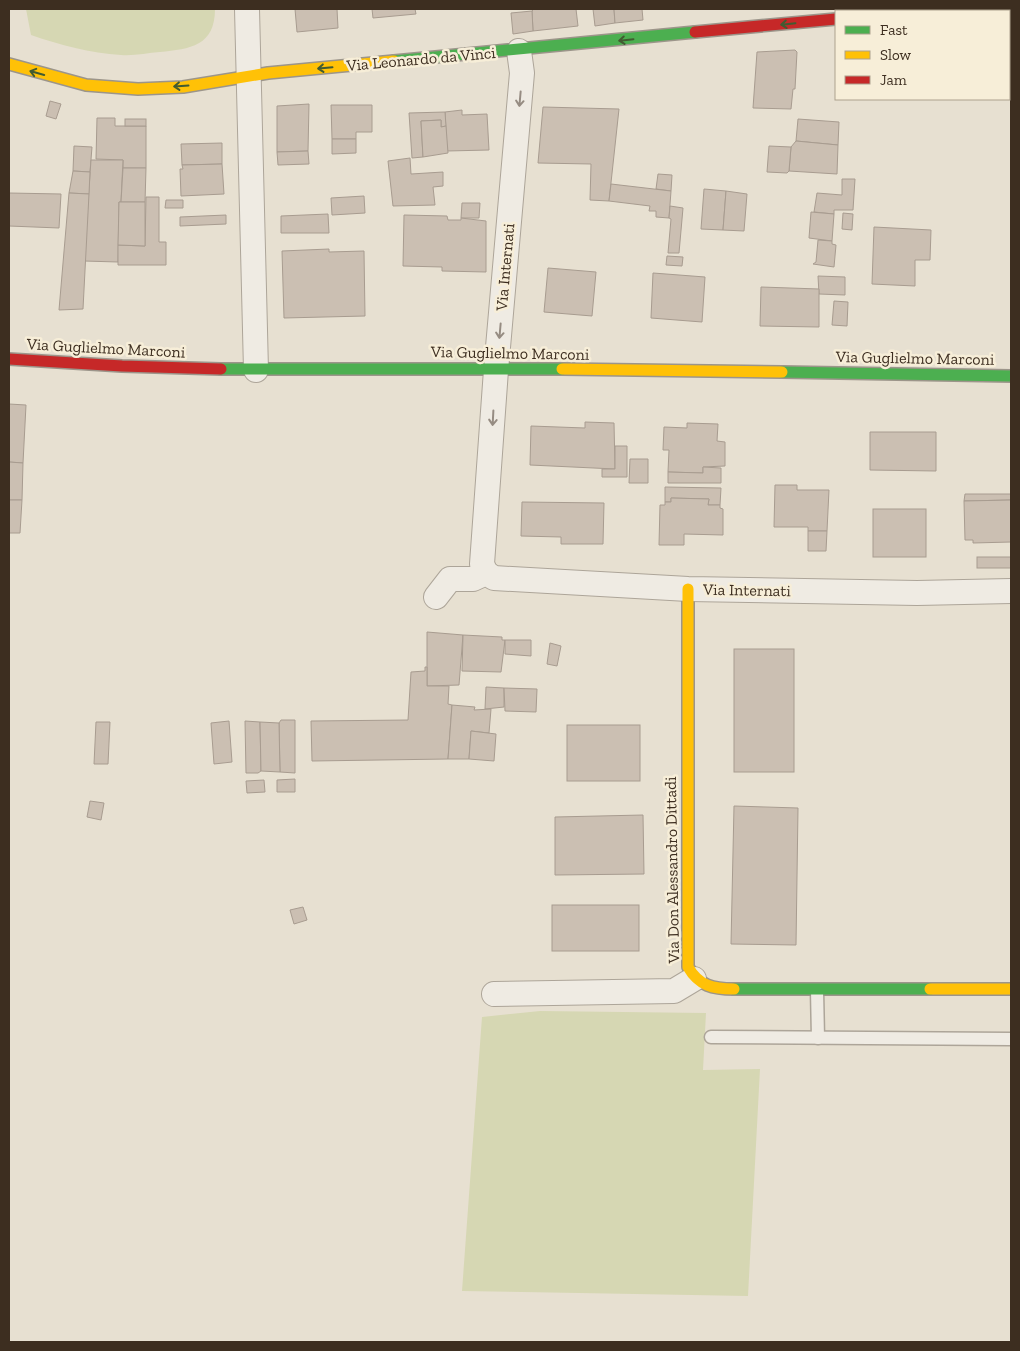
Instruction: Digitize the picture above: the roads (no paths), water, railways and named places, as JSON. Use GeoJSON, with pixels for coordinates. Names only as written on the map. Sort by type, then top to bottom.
{"type":"FeatureCollection","features":[{"type":"Feature","properties":{"kind":"street"},"geometry":{"type":"LineString","coordinates":[[247,9],[256,370]]}},
{"type":"Feature","properties":{"kind":"street"},"geometry":{"type":"LineString","coordinates":[[926,10],[939,9]]}},
{"type":"Feature","properties":{"kind":"street","name":"Via Leonardo da Vinci"},"geometry":{"type":"LineString","coordinates":[[9,64],[64,81],[100,87],[136,89],[230,82],[268,73],[520,51],[835,19]]}},
{"type":"Feature","properties":{"kind":"street","name":"Via Internati"},"geometry":{"type":"LineString","coordinates":[[520,51],[522,73],[496,370],[482,564],[486,573],[494,578],[688,589],[1011,591]]}},
{"type":"Feature","properties":{"kind":"street","name":"Via Guglielmo Marconi"},"geometry":{"type":"LineString","coordinates":[[9,359],[80,366],[256,370],[496,370],[1011,376]]}},
{"type":"Feature","properties":{"kind":"street","name":"Via Internati"},"geometry":{"type":"LineString","coordinates":[[436,597],[450,579],[473,580],[486,573]]}},
{"type":"Feature","properties":{"kind":"street","name":"Via Don Alessandro Dittadi"},"geometry":{"type":"LineString","coordinates":[[688,589],[688,966],[694,978],[702,986],[716,990],[1011,989]]}},
{"type":"Feature","properties":{"kind":"street"},"geometry":{"type":"LineString","coordinates":[[494,994],[674,991],[694,978]]}},
{"type":"Feature","properties":{"kind":"lane"},"geometry":{"type":"LineString","coordinates":[[817,990],[818,1038]]}},
{"type":"Feature","properties":{"kind":"lane"},"geometry":{"type":"LineString","coordinates":[[711,1037],[1011,1039]]}}]}
